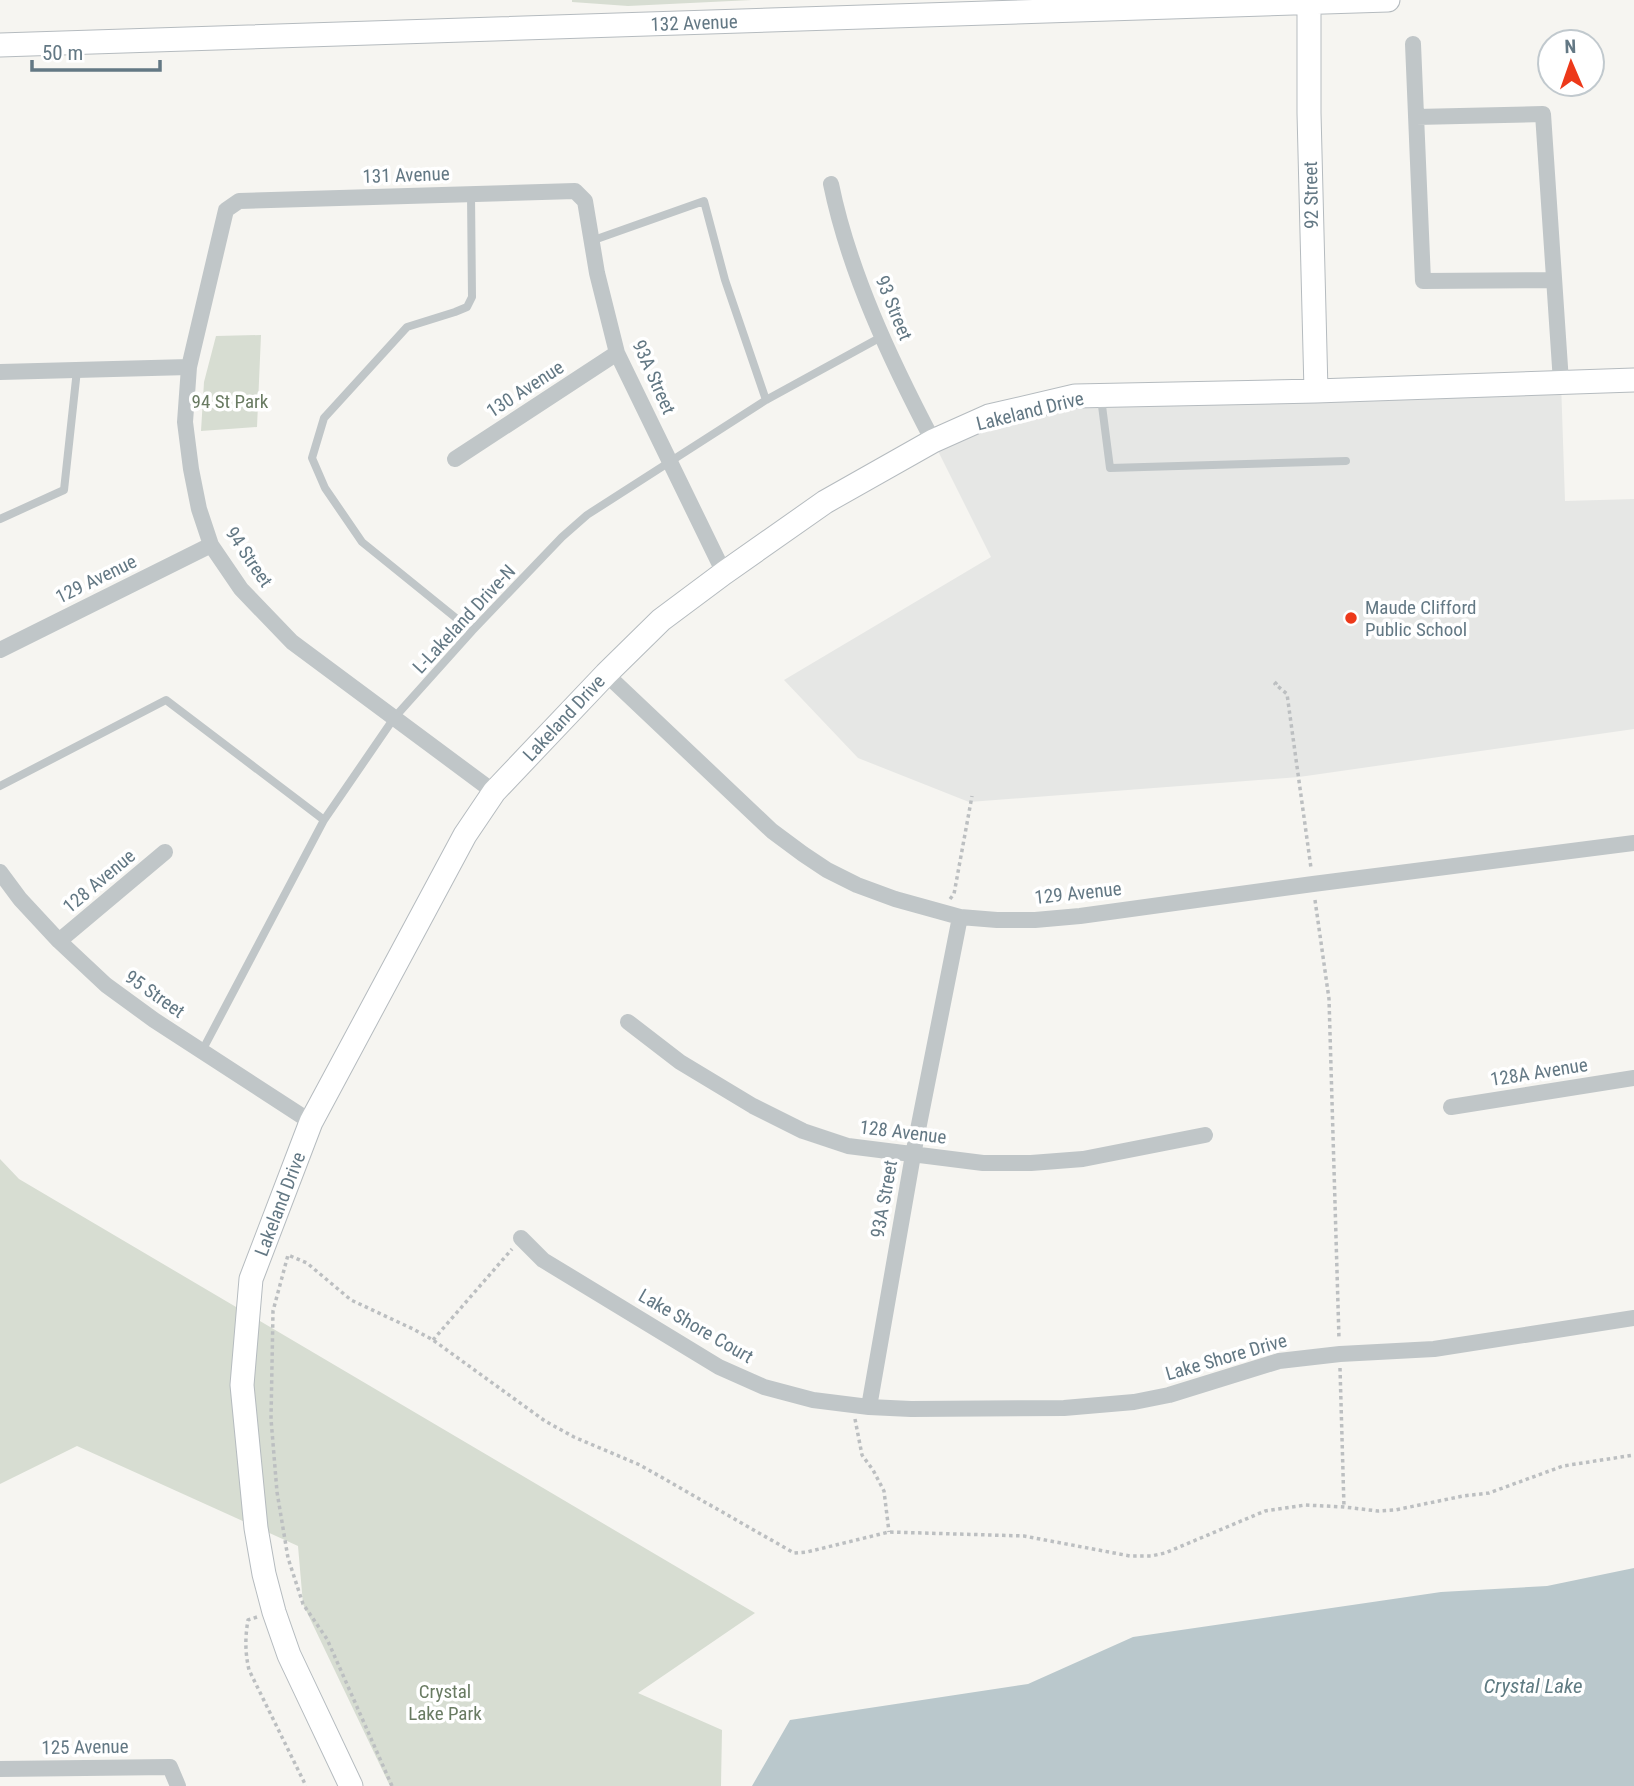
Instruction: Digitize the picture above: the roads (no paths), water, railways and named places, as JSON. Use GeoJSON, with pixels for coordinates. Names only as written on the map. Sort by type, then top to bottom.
{"type":"FeatureCollection","features":[{"type":"Feature","properties":{"kind":"street","name":"132 Avenue"},"geometry":{"type":"LineString","coordinates":[[0,45],[1388,0]]}},
{"type":"Feature","properties":{"kind":"street","name":"92 Street"},"geometry":{"type":"LineString","coordinates":[[1309,1],[1316,391]]}},
{"type":"Feature","properties":{"kind":"street"},"geometry":{"type":"LineString","coordinates":[[1413,44],[1423,281],[1554,280]]}},
{"type":"Feature","properties":{"kind":"street"},"geometry":{"type":"LineString","coordinates":[[1416,117],[1543,114],[1561,382]]}},
{"type":"Feature","properties":{"kind":"street","name":"93 Street"},"geometry":{"type":"LineString","coordinates":[[831,184],[850,256],[899,376],[933,441]]}},
{"type":"Feature","properties":{"kind":"street","name":"131 Avenue"},"geometry":{"type":"LineString","coordinates":[[239,201],[575,191]]}},
{"type":"Feature","properties":{"kind":"street","name":"93A Street"},"geometry":{"type":"LineString","coordinates":[[575,191],[585,201],[597,273],[617,353],[724,573]]}},
{"type":"Feature","properties":{"kind":"street","name":"94 Street"},"geometry":{"type":"LineString","coordinates":[[239,201],[226,210],[189,368],[185,422],[199,509],[211,545],[241,589],[292,642],[494,792]]}},
{"type":"Feature","properties":{"kind":"street","name":"130 Avenue"},"geometry":{"type":"LineString","coordinates":[[455,459],[617,353]]}},
{"type":"Feature","properties":{"kind":"street"},"geometry":{"type":"LineString","coordinates":[[0,372],[189,368]]}},
{"type":"Feature","properties":{"kind":"street","name":"Lakeland Drive"},"geometry":{"type":"LineString","coordinates":[[351,1786],[289,1655],[264,1574],[256,1528],[242,1385],[251,1279],[311,1122],[465,835],[494,792],[661,620],[825,502],[933,441],[989,416],[1075,396],[1634,380]]}},
{"type":"Feature","properties":{"kind":"street","name":"129 Avenue"},"geometry":{"type":"LineString","coordinates":[[0,650],[211,545]]}},
{"type":"Feature","properties":{"kind":"street","name":"129 Avenue"},"geometry":{"type":"LineString","coordinates":[[606,674],[772,831],[803,854],[857,885],[895,900],[960,917],[997,920],[1069,917],[1634,843]]}},
{"type":"Feature","properties":{"kind":"street","name":"128 Avenue"},"geometry":{"type":"LineString","coordinates":[[59,942],[165,852]]}},
{"type":"Feature","properties":{"kind":"street","name":"95 Street"},"geometry":{"type":"LineString","coordinates":[[0,872],[20,899],[59,942],[106,985],[154,1020],[311,1122]]}},
{"type":"Feature","properties":{"kind":"street","name":"93A Street"},"geometry":{"type":"LineString","coordinates":[[861,1406],[960,917]]}},
{"type":"Feature","properties":{"kind":"street","name":"128 Avenue"},"geometry":{"type":"LineString","coordinates":[[628,1022],[680,1062],[753,1106],[803,1132],[848,1146],[983,1163],[1031,1163],[1083,1158],[1205,1135]]}},
{"type":"Feature","properties":{"kind":"street","name":"128A Avenue"},"geometry":{"type":"LineString","coordinates":[[1451,1107],[1634,1078]]}},
{"type":"Feature","properties":{"kind":"street","name":"Lake Shore Court"},"geometry":{"type":"LineString","coordinates":[[521,1238],[544,1260],[719,1367],[764,1387],[813,1400],[861,1406]]}},
{"type":"Feature","properties":{"kind":"street","name":"Lake Shore Drive"},"geometry":{"type":"LineString","coordinates":[[861,1406],[911,1409],[1064,1408],[1134,1402],[1169,1395],[1245,1370],[1279,1362],[1340,1354],[1434,1349],[1634,1318]]}},
{"type":"Feature","properties":{"kind":"street","name":"125 Avenue"},"geometry":{"type":"LineString","coordinates":[[0,1769],[170,1767],[178,1786]]}},
{"type":"Feature","properties":{"kind":"lane"},"geometry":{"type":"LineString","coordinates":[[471,194],[472,297],[467,307],[407,327],[324,418],[312,458],[325,488],[362,542],[472,631]]}},
{"type":"Feature","properties":{"kind":"lane"},"geometry":{"type":"LineString","coordinates":[[591,241],[704,201],[725,280],[766,401]]}},
{"type":"Feature","properties":{"kind":"lane","name":"L-Lakeland Drive-N"},"geometry":{"type":"LineString","coordinates":[[202,1051],[324,820],[394,718],[472,631],[562,537],[587,515],[766,401],[883,336]]}},
{"type":"Feature","properties":{"kind":"lane"},"geometry":{"type":"LineString","coordinates":[[0,519],[64,490],[77,370]]}},
{"type":"Feature","properties":{"kind":"lane"},"geometry":{"type":"LineString","coordinates":[[1100,395],[1110,468],[1346,461]]}},
{"type":"Feature","properties":{"kind":"lane"},"geometry":{"type":"LineString","coordinates":[[0,786],[166,700],[324,820]]}},
{"type":"Feature","properties":{"kind":"water","name":"Crystal Lake"},"geometry":{"type":"Polygon","coordinates":[[[1634,1568],[1634,1786],[752,1786],[790,1720],[1028,1684],[1133,1637],[1441,1592],[1547,1586],[1634,1568]]]}},
{"type":"Feature","properties":{"kind":"place","name":"Maude Clifford Public School"},"geometry":{"type":"Point","coordinates":[1351,618]}},
{"type":"Feature","properties":{"kind":"park label","name":"94 St Park"},"geometry":{"type":"Point","coordinates":[230,401]}},
{"type":"Feature","properties":{"kind":"park label","name":"Crystal Lake Park"},"geometry":{"type":"Point","coordinates":[445,1702]}}]}
